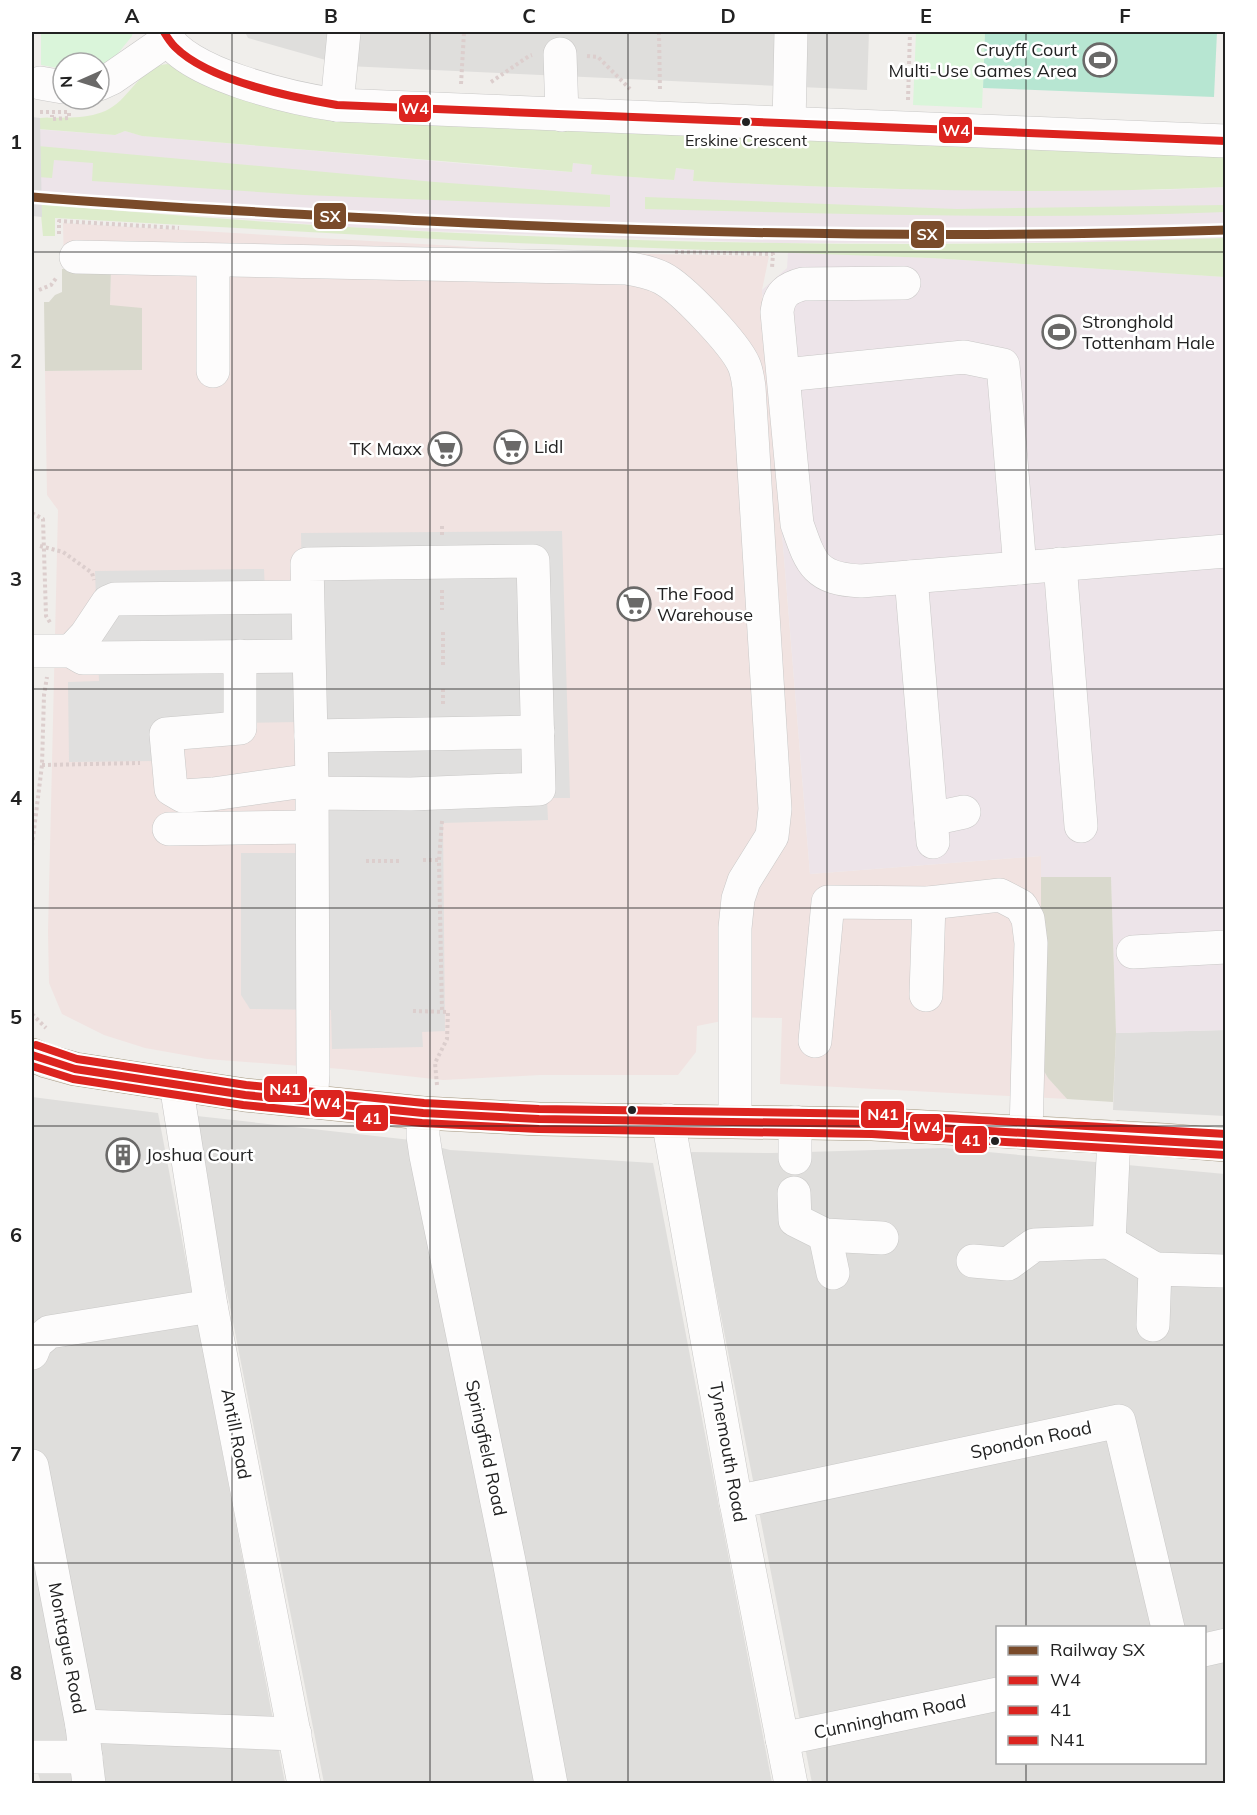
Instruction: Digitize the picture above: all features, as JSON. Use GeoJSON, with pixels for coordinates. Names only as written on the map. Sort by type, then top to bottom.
{"type":"FeatureCollection","features":[{"type":"Feature","properties":{"kind":"main road"},"geometry":{"type":"LineString","coordinates":[[32,1055],[75,1069],[245,1095],[311,1102],[430,1100],[529,1119],[795,1122],[1026,1132],[1226,1145]]}},
{"type":"Feature","properties":{"kind":"street"},"geometry":{"type":"LineString","coordinates":[[337,105],[344,32]]}},
{"type":"Feature","properties":{"kind":"street"},"geometry":{"type":"LineString","coordinates":[[789,124],[791,32]]}},
{"type":"Feature","properties":{"kind":"street"},"geometry":{"type":"LineString","coordinates":[[111,78],[166,36],[175,48],[191,58],[242,82],[304,100],[337,105],[1226,141]]}},
{"type":"Feature","properties":{"kind":"street"},"geometry":{"type":"LineString","coordinates":[[560,54],[562,115]]}},
{"type":"Feature","properties":{"kind":"street"},"geometry":{"type":"LineString","coordinates":[[76,257],[615,268],[646,271],[663,278],[681,292],[729,342],[744,364],[749,387],[776,809],[772,836],[744,881],[738,899],[735,928],[735,1121]]}},
{"type":"Feature","properties":{"kind":"street"},"geometry":{"type":"LineString","coordinates":[[213,261],[213,371]]}},
{"type":"Feature","properties":{"kind":"street"},"geometry":{"type":"LineString","coordinates":[[904,283],[803,284],[792,287],[782,294],[778,302],[777,312],[797,524],[808,555],[823,573],[840,580],[861,581],[1226,551]]}},
{"type":"Feature","properties":{"kind":"street"},"geometry":{"type":"LineString","coordinates":[[784,375],[964,357],[1003,364],[1020,568]]}},
{"type":"Feature","properties":{"kind":"street"},"geometry":{"type":"LineString","coordinates":[[240,656],[240,728],[166,734],[171,789],[183,795],[312,787],[411,794],[539,789],[534,561],[307,564],[312,787],[313,1074],[311,1102]]}},
{"type":"Feature","properties":{"kind":"street"},"geometry":{"type":"LineString","coordinates":[[1060,564],[1081,826]]}},
{"type":"Feature","properties":{"kind":"street"},"geometry":{"type":"LineString","coordinates":[[911,577],[932,831],[964,812]]}},
{"type":"Feature","properties":{"kind":"street"},"geometry":{"type":"LineString","coordinates":[[52,644],[86,635],[108,602],[115,599],[307,597]]}},
{"type":"Feature","properties":{"kind":"street"},"geometry":{"type":"LineString","coordinates":[[100,612],[102,633],[109,658]]}},
{"type":"Feature","properties":{"kind":"street"},"geometry":{"type":"LineString","coordinates":[[52,644],[84,658],[308,656]]}},
{"type":"Feature","properties":{"kind":"street"},"geometry":{"type":"LineString","coordinates":[[311,736],[538,732]]}},
{"type":"Feature","properties":{"kind":"street"},"geometry":{"type":"LineString","coordinates":[[169,829],[311,827]]}},
{"type":"Feature","properties":{"kind":"street"},"geometry":{"type":"LineString","coordinates":[[815,1041],[828,902],[929,903],[1000,895],[1021,906],[1028,919],[1031,943],[1026,1132]]}},
{"type":"Feature","properties":{"kind":"street"},"geometry":{"type":"LineString","coordinates":[[926,995],[929,903]]}},
{"type":"Feature","properties":{"kind":"street"},"geometry":{"type":"LineString","coordinates":[[1133,952],[1226,948]]}},
{"type":"Feature","properties":{"kind":"street","name":"Antill Road"},"geometry":{"type":"LineString","coordinates":[[176,1084],[212,1306],[304,1784]]}},
{"type":"Feature","properties":{"kind":"street","name":"Springfield Road"},"geometry":{"type":"LineString","coordinates":[[430,1100],[423,1136],[426,1156],[509,1561],[551,1784]]}},
{"type":"Feature","properties":{"kind":"street","name":"Tynemouth Road"},"geometry":{"type":"LineString","coordinates":[[668,1120],[736,1502],[791,1784]]}},
{"type":"Feature","properties":{"kind":"street"},"geometry":{"type":"LineString","coordinates":[[795,1122],[795,1158]]}},
{"type":"Feature","properties":{"kind":"street"},"geometry":{"type":"LineString","coordinates":[[1108,1242],[1114,1137]]}},
{"type":"Feature","properties":{"kind":"street"},"geometry":{"type":"LineString","coordinates":[[794,1193],[795,1220],[825,1235],[882,1239]]}},
{"type":"Feature","properties":{"kind":"street"},"geometry":{"type":"LineString","coordinates":[[825,1235],[833,1273]]}},
{"type":"Feature","properties":{"kind":"street"},"geometry":{"type":"LineString","coordinates":[[973,1261],[1008,1264],[1034,1245],[1108,1242],[1155,1269],[1223,1271]]}},
{"type":"Feature","properties":{"kind":"street"},"geometry":{"type":"LineString","coordinates":[[1153,1325],[1155,1269]]}},
{"type":"Feature","properties":{"kind":"street"},"geometry":{"type":"LineString","coordinates":[[32,1353],[36,1343],[49,1332],[212,1306]]}},
{"type":"Feature","properties":{"kind":"street","name":"Spondon Road"},"geometry":{"type":"LineString","coordinates":[[736,1502],[1119,1421],[1168,1626]]}},
{"type":"Feature","properties":{"kind":"street","name":"Montague Road"},"geometry":{"type":"LineString","coordinates":[[32,1466],[86,1756],[295,1734]]}},
{"type":"Feature","properties":{"kind":"street"},"geometry":{"type":"LineString","coordinates":[[1206,1650],[1226,1645]]}},
{"type":"Feature","properties":{"kind":"street","name":"Cunningham Road"},"geometry":{"type":"LineString","coordinates":[[782,1739],[996,1694]]}},
{"type":"Feature","properties":{"kind":"street"},"geometry":{"type":"LineString","coordinates":[[32,1757],[86,1756]]}},
{"type":"Feature","properties":{"kind":"path"},"geometry":{"type":"LineString","coordinates":[[460,111],[464,32]]}},
{"type":"Feature","properties":{"kind":"path"},"geometry":{"type":"LineString","coordinates":[[907,129],[910,32]]}},
{"type":"Feature","properties":{"kind":"path"},"geometry":{"type":"LineString","coordinates":[[49,99],[69,112],[69,118],[52,119],[49,99]]}},
{"type":"Feature","properties":{"kind":"path"},"geometry":{"type":"LineString","coordinates":[[32,513],[43,519],[42,546],[46,616],[52,644]]}},
{"type":"Feature","properties":{"kind":"path"},"geometry":{"type":"LineString","coordinates":[[42,546],[63,552],[92,573],[100,612]]}},
{"type":"Feature","properties":{"kind":"path"},"geometry":{"type":"LineString","coordinates":[[443,632],[443,667]]}},
{"type":"Feature","properties":{"kind":"path"},"geometry":{"type":"LineString","coordinates":[[32,846],[42,765],[44,695]]}},
{"type":"Feature","properties":{"kind":"path"},"geometry":{"type":"LineString","coordinates":[[442,811],[439,860],[442,1012]]}},
{"type":"Feature","properties":{"kind":"path"},"geometry":{"type":"LineString","coordinates":[[423,860],[439,860]]}},
{"type":"Feature","properties":{"kind":"path"},"geometry":{"type":"LineString","coordinates":[[366,861],[400,861]]}},
{"type":"Feature","properties":{"kind":"path"},"geometry":{"type":"LineString","coordinates":[[413,1011],[448,1012],[447,1040],[435,1063],[430,1100]]}},
{"type":"Feature","properties":{"kind":"shaded area"},"geometry":{"type":"Polygon","coordinates":[[[245,32],[869,32],[867,90],[347,66],[248,38],[245,32]]]}},
{"type":"Feature","properties":{"kind":"shaded area"},"geometry":{"type":"Polygon","coordinates":[[[32,129],[115,135],[125,131],[143,136],[572,172],[573,163],[592,165],[592,174],[674,180],[675,168],[694,170],[693,181],[882,189],[1161,190],[1225,187],[1225,238],[1110,242],[777,243],[376,229],[40,204],[32,129]]]}},
{"type":"Feature","properties":{"kind":"shaded area"},"geometry":{"type":"Polygon","coordinates":[[[63,223],[473,247],[769,256],[762,290],[810,874],[1041,856],[1041,1066],[1048,1078],[1067,1099],[780,1084],[782,1018],[722,1017],[722,1021],[697,1026],[696,1052],[678,1075],[540,1075],[443,1080],[342,1069],[207,1059],[145,1048],[104,1035],[62,1014],[49,983],[48,932],[58,510],[47,495],[45,371],[142,370],[110,305],[111,270],[64,269],[63,223]]]}},
{"type":"Feature","properties":{"kind":"shaded area"},"geometry":{"type":"Polygon","coordinates":[[[788,252],[931,258],[1225,277],[1225,1030],[1116,1033],[1111,877],[1041,877],[1041,856],[810,874],[762,290],[787,268],[788,252]]]}},
{"type":"Feature","properties":{"kind":"shaded area"},"geometry":{"type":"Polygon","coordinates":[[[62,269],[111,270],[110,305],[142,308],[142,370],[45,371],[44,302],[49,302],[55,295],[62,292],[62,269]]]}},
{"type":"Feature","properties":{"kind":"shaded area"},"geometry":{"type":"Polygon","coordinates":[[[562,531],[570,798],[547,798],[548,820],[443,823],[445,1031],[422,1032],[423,1047],[332,1049],[331,1010],[250,1009],[241,995],[241,853],[300,853],[299,722],[156,724],[155,761],[69,762],[68,682],[99,681],[95,571],[264,569],[265,592],[302,592],[301,533],[562,531]]]}},
{"type":"Feature","properties":{"kind":"shaded area"},"geometry":{"type":"Polygon","coordinates":[[[1041,877],[1111,877],[1116,1033],[1113,1102],[1067,1099],[1048,1078],[1041,1066],[1041,877]]]}},
{"type":"Feature","properties":{"kind":"shaded area"},"geometry":{"type":"Polygon","coordinates":[[[1225,1030],[1225,1116],[1113,1110],[1116,1033],[1225,1030]]]}},
{"type":"Feature","properties":{"kind":"shaded area"},"geometry":{"type":"Polygon","coordinates":[[[32,1097],[158,1113],[285,1783],[41,1783],[32,1754],[32,1097]]]}},
{"type":"Feature","properties":{"kind":"shaded area"},"geometry":{"type":"Polygon","coordinates":[[[188,1115],[411,1140],[450,1150],[653,1163],[772,1783],[324,1783],[229,1302],[188,1115]]]}},
{"type":"Feature","properties":{"kind":"shaded area"},"geometry":{"type":"Polygon","coordinates":[[[944,1148],[1225,1174],[1225,1783],[812,1783],[689,1152],[772,1153],[944,1148]]]}},
{"type":"Feature","properties":{"kind":"green space"},"geometry":{"type":"Polygon","coordinates":[[[41,32],[133,32],[111,62],[111,51],[51,51],[51,67],[41,65],[41,32]]]}},
{"type":"Feature","properties":{"kind":"green space"},"geometry":{"type":"Polygon","coordinates":[[[916,32],[985,32],[982,108],[913,105],[916,32]]]}},
{"type":"Feature","properties":{"kind":"green space","name":"Cruyff Court Multi-Use Games Area"},"geometry":{"type":"Polygon","coordinates":[[[985,32],[1217,32],[1214,97],[983,88],[985,32]]]}},
{"type":"Feature","properties":{"kind":"green space"},"geometry":{"type":"Polygon","coordinates":[[[167,64],[179,67],[205,79],[1225,152],[1226,187],[1026,191],[826,187],[693,181],[694,170],[676,168],[674,180],[591,174],[592,165],[573,163],[572,172],[142,136],[125,131],[115,135],[38,129],[40,118],[66,118],[111,111],[111,108],[143,76],[158,66],[167,64]]]}},
{"type":"Feature","properties":{"kind":"green space"},"geometry":{"type":"Polygon","coordinates":[[[38,146],[435,182],[610,195],[610,207],[304,195],[92,181],[93,163],[54,160],[52,178],[38,177],[38,146]]]}},
{"type":"Feature","properties":{"kind":"green space"},"geometry":{"type":"Polygon","coordinates":[[[645,197],[957,209],[1225,205],[1226,212],[1008,216],[718,211],[645,209],[645,197]]]}},
{"type":"Feature","properties":{"kind":"green space"},"geometry":{"type":"Polygon","coordinates":[[[40,204],[336,226],[632,240],[929,244],[1225,238],[1225,277],[931,258],[490,242],[55,218],[55,236],[43,236],[40,204]]]}},
{"type":"Feature","properties":{"kind":"pier"},"geometry":{"type":"Polygon","coordinates":[[[32,117],[40,118],[42,217],[32,216],[32,117]]]}},
{"type":"Feature","properties":{"kind":"rail line","name":"SX"},"geometry":{"type":"LineString","coordinates":[[32,197],[180,208],[427,221],[727,232],[926,235],[1226,230]]}},
{"type":"Feature","properties":{"kind":"transit line","name":"W4"},"geometry":{"type":"LineString","coordinates":[[164,32],[175,47],[190,59],[229,78],[274,92],[337,105],[1226,141]]}},
{"type":"Feature","properties":{"kind":"transit line","name":"N41"},"geometry":{"type":"LineString","coordinates":[[36,1045],[77,1059],[246,1085],[424,1103],[539,1109],[873,1114],[1226,1134]]}},
{"type":"Feature","properties":{"kind":"transit line","name":"W4"},"geometry":{"type":"LineString","coordinates":[[32,1055],[75,1069],[245,1095],[423,1113],[539,1119],[872,1124],[1226,1145]]}},
{"type":"Feature","properties":{"kind":"transit line","name":"41"},"geometry":{"type":"LineString","coordinates":[[32,1066],[73,1079],[243,1105],[422,1123],[539,1129],[872,1134],[1225,1155]]}},
{"type":"Feature","properties":{"kind":"place","name":"Cruyff Court Multi-Use Games Area"},"geometry":{"type":"Point","coordinates":[1100,60]}},
{"type":"Feature","properties":{"kind":"place","name":"Erskine Crescent"},"geometry":{"type":"Point","coordinates":[746,122]}},
{"type":"Feature","properties":{"kind":"place","name":"Stronghold Tottenham Hale"},"geometry":{"type":"Point","coordinates":[1059,332]}},
{"type":"Feature","properties":{"kind":"place","name":"Lidl"},"geometry":{"type":"Point","coordinates":[511,447]}},
{"type":"Feature","properties":{"kind":"place","name":"TK Maxx"},"geometry":{"type":"Point","coordinates":[445,449]}},
{"type":"Feature","properties":{"kind":"place","name":"The Food Warehouse"},"geometry":{"type":"Point","coordinates":[634,604]}},
{"type":"Feature","properties":{"kind":"place","name":"Joshua Court"},"geometry":{"type":"Point","coordinates":[123,1155]}}]}
